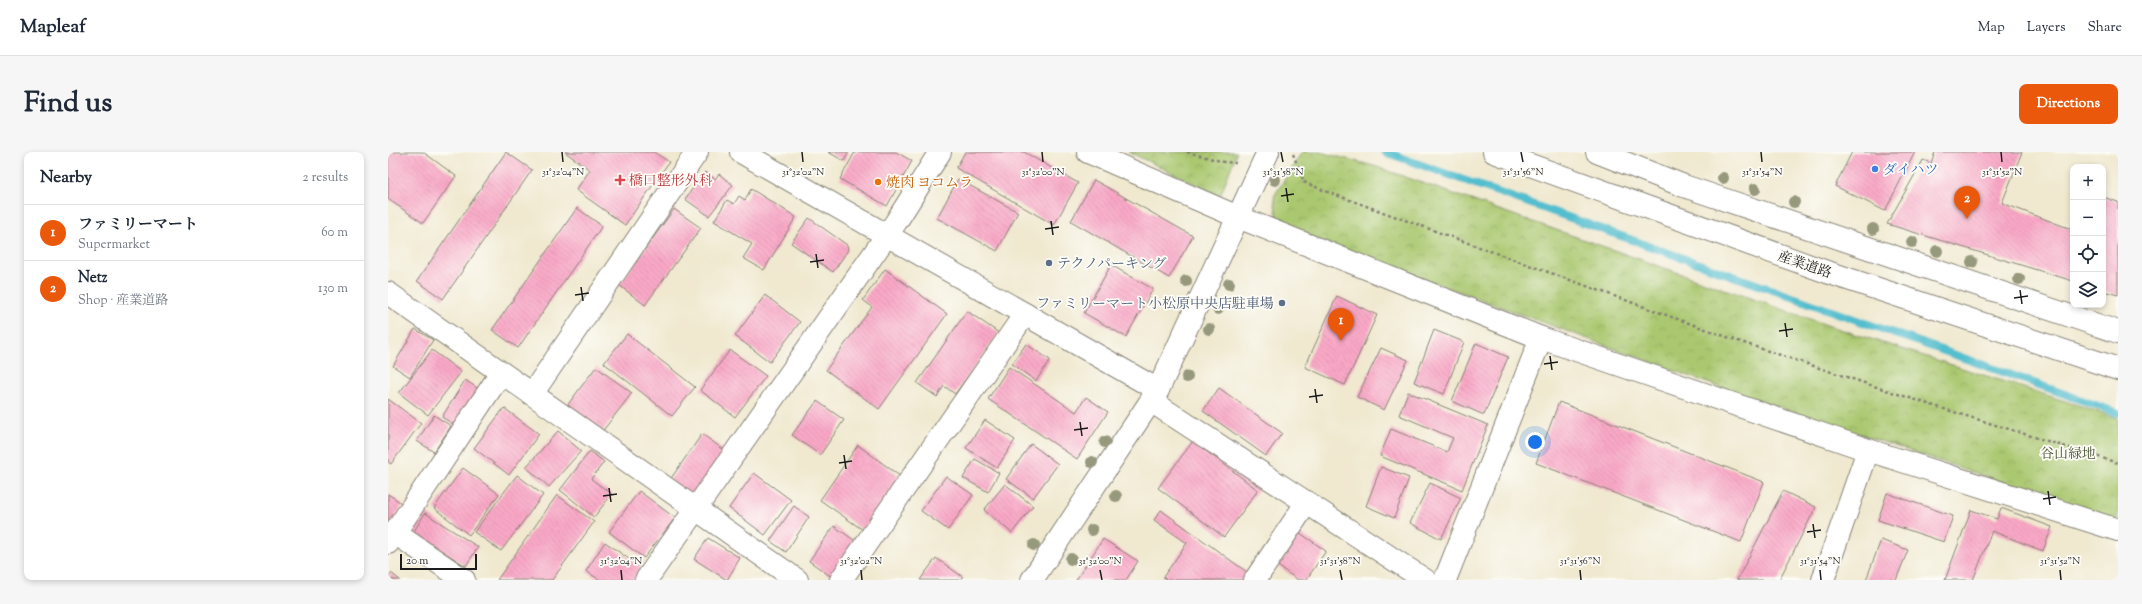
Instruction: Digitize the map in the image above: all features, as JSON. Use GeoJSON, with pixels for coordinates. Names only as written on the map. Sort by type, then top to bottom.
{"type":"FeatureCollection","features":[{"type":"Feature","properties":{"kind":"street"},"geometry":{"type":"LineString","coordinates":[[532,394],[698,152]]}},
{"type":"Feature","properties":{"kind":"street"},"geometry":{"type":"LineString","coordinates":[[741,152],[1025,314],[1154,396],[1307,502],[1425,580]]}},
{"type":"Feature","properties":{"kind":"street"},"geometry":{"type":"LineString","coordinates":[[646,580],[887,235],[940,152]]}},
{"type":"Feature","properties":{"kind":"street"},"geometry":{"type":"LineString","coordinates":[[1088,152],[1238,217],[1540,338],[1868,450],[2118,530]]}},
{"type":"Feature","properties":{"kind":"street"},"geometry":{"type":"LineString","coordinates":[[1032,580],[1154,396],[1268,152]]}},
{"type":"Feature","properties":{"kind":"street","name":"産業道路"},"geometry":{"type":"LineString","coordinates":[[1494,152],[1827,272],[2118,368]]}},
{"type":"Feature","properties":{"kind":"street"},"geometry":{"type":"LineString","coordinates":[[1597,152],[1684,186],[2118,332]]}},
{"type":"Feature","properties":{"kind":"street"},"geometry":{"type":"LineString","coordinates":[[388,293],[694,510],[797,580]]}},
{"type":"Feature","properties":{"kind":"street"},"geometry":{"type":"LineString","coordinates":[[841,580],[1025,314]]}},
{"type":"Feature","properties":{"kind":"street"},"geometry":{"type":"LineString","coordinates":[[1444,580],[1540,338]]}},
{"type":"Feature","properties":{"kind":"street"},"geometry":{"type":"LineString","coordinates":[[464,580],[391,538],[501,373]]}},
{"type":"Feature","properties":{"kind":"street"},"geometry":{"type":"LineString","coordinates":[[1823,580],[1868,450]]}},
{"type":"Feature","properties":{"kind":"street"},"geometry":{"type":"LineString","coordinates":[[1255,580],[1307,502]]}},
{"type":"Feature","properties":{"kind":"path"},"geometry":{"type":"LineString","coordinates":[[1187,152],[1224,162],[1236,163]]}},
{"type":"Feature","properties":{"kind":"path"},"geometry":{"type":"LineString","coordinates":[[1292,152],[1304,182],[1325,191],[1738,341],[1928,404],[2118,463]]}},
{"type":"Feature","properties":{"kind":"green space"},"geometry":{"type":"Polygon","coordinates":[[[1129,152],[1237,152],[1220,196],[1129,152]]]}},
{"type":"Feature","properties":{"kind":"green space","name":"谷山緑地"},"geometry":{"type":"Polygon","coordinates":[[[1302,152],[1320,152],[1374,166],[1827,325],[2118,418],[2118,521],[1708,383],[1278,225],[1274,196],[1302,152]]]}},
{"type":"Feature","properties":{"kind":"building"},"geometry":{"type":"Polygon","coordinates":[[[388,152],[423,152],[456,176],[423,223],[388,199],[388,152]]]}},
{"type":"Feature","properties":{"kind":"building"},"geometry":{"type":"Polygon","coordinates":[[[506,152],[532,170],[443,299],[417,281],[506,152]]]}},
{"type":"Feature","properties":{"kind":"building","name":"橋口整形外科"},"geometry":{"type":"Polygon","coordinates":[[[565,152],[654,152],[669,162],[625,225],[576,190],[590,170],[565,152]]]}},
{"type":"Feature","properties":{"kind":"building"},"geometry":{"type":"Polygon","coordinates":[[[828,152],[849,152],[844,161],[828,152]]]}},
{"type":"Feature","properties":{"kind":"building"},"geometry":{"type":"Polygon","coordinates":[[[855,152],[896,152],[912,161],[887,206],[840,179],[855,152]]]}},
{"type":"Feature","properties":{"kind":"building"},"geometry":{"type":"Polygon","coordinates":[[[965,152],[1024,152],[1078,183],[1054,225],[956,168],[965,152]]]}},
{"type":"Feature","properties":{"kind":"building","name":"ダイハツ"},"geometry":{"type":"Polygon","coordinates":[[[1852,152],[1915,152],[1885,211],[1835,186],[1852,152]]]}},
{"type":"Feature","properties":{"kind":"building"},"geometry":{"type":"Polygon","coordinates":[[[1935,152],[2022,152],[2002,203],[2070,229],[2070,280],[1887,224],[1923,160],[1931,163],[1935,152]]]}},
{"type":"Feature","properties":{"kind":"building"},"geometry":{"type":"Polygon","coordinates":[[[705,172],[715,179],[719,174],[733,185],[709,216],[685,199],[705,172]]]}},
{"type":"Feature","properties":{"kind":"building"},"geometry":{"type":"Polygon","coordinates":[[[958,179],[1018,212],[997,251],[937,218],[958,179]]]}},
{"type":"Feature","properties":{"kind":"building"},"geometry":{"type":"Polygon","coordinates":[[[1094,180],[1193,236],[1169,278],[1071,221],[1094,180]]]}},
{"type":"Feature","properties":{"kind":"building"},"geometry":{"type":"Polygon","coordinates":[[[751,189],[796,217],[764,270],[743,258],[752,244],[714,221],[727,200],[734,204],[739,196],[745,200],[751,189]]]}},
{"type":"Feature","properties":{"kind":"building"},"geometry":{"type":"Polygon","coordinates":[[[2106,198],[2118,202],[2118,295],[2106,292],[2106,198]]]}},
{"type":"Feature","properties":{"kind":"building"},"geometry":{"type":"Polygon","coordinates":[[[577,208],[602,226],[518,348],[492,330],[577,208]]]}},
{"type":"Feature","properties":{"kind":"building"},"geometry":{"type":"Polygon","coordinates":[[[674,209],[701,228],[645,305],[619,285],[674,209]]]}},
{"type":"Feature","properties":{"kind":"building"},"geometry":{"type":"Polygon","coordinates":[[[809,218],[847,245],[848,250],[833,272],[791,243],[809,218]]]}},
{"type":"Feature","properties":{"kind":"building"},"geometry":{"type":"Polygon","coordinates":[[[1111,265],[1153,289],[1126,337],[1084,313],[1111,265]]]}},
{"type":"Feature","properties":{"kind":"building"},"geometry":{"type":"Polygon","coordinates":[[[885,269],[947,314],[879,409],[826,370],[872,307],[863,300],[885,269]]]}},
{"type":"Feature","properties":{"kind":"building"},"geometry":{"type":"Polygon","coordinates":[[[765,295],[800,322],[770,362],[735,336],[765,295]]]}},
{"type":"Feature","properties":{"kind":"building"},"geometry":{"type":"Polygon","coordinates":[[[1337,296],[1377,315],[1345,385],[1305,367],[1337,296]]]}},
{"type":"Feature","properties":{"kind":"building"},"geometry":{"type":"Polygon","coordinates":[[[967,311],[999,333],[955,394],[944,386],[937,397],[917,383],[967,311]]]}},
{"type":"Feature","properties":{"kind":"building"},"geometry":{"type":"Polygon","coordinates":[[[415,329],[433,340],[410,377],[393,366],[415,329]]]}},
{"type":"Feature","properties":{"kind":"building"},"geometry":{"type":"Polygon","coordinates":[[[1434,330],[1464,342],[1444,394],[1414,382],[1434,330]]]}},
{"type":"Feature","properties":{"kind":"building"},"geometry":{"type":"Polygon","coordinates":[[[627,334],[695,387],[672,416],[604,363],[627,334]]]}},
{"type":"Feature","properties":{"kind":"building"},"geometry":{"type":"Polygon","coordinates":[[[1476,343],[1508,357],[1484,415],[1452,401],[1476,343]]]}},
{"type":"Feature","properties":{"kind":"building"},"geometry":{"type":"Polygon","coordinates":[[[1026,344],[1050,360],[1036,381],[1012,364],[1026,344]]]}},
{"type":"Feature","properties":{"kind":"building"},"geometry":{"type":"Polygon","coordinates":[[[1381,348],[1408,360],[1384,410],[1357,397],[1381,348]]]}},
{"type":"Feature","properties":{"kind":"building"},"geometry":{"type":"Polygon","coordinates":[[[432,350],[461,372],[428,415],[399,393],[432,350]]]}},
{"type":"Feature","properties":{"kind":"building"},"geometry":{"type":"Polygon","coordinates":[[[730,350],[766,376],[735,417],[700,390],[730,350]]]}},
{"type":"Feature","properties":{"kind":"building"},"geometry":{"type":"Polygon","coordinates":[[[596,367],[632,393],[601,433],[566,407],[596,367]]]}},
{"type":"Feature","properties":{"kind":"building"},"geometry":{"type":"Polygon","coordinates":[[[1009,367],[1076,412],[1086,397],[1108,412],[1077,459],[988,399],[1009,367]]]}},
{"type":"Feature","properties":{"kind":"building"},"geometry":{"type":"Polygon","coordinates":[[[465,380],[482,391],[459,428],[442,417],[465,380]]]}},
{"type":"Feature","properties":{"kind":"building"},"geometry":{"type":"Polygon","coordinates":[[[1219,388],[1282,433],[1266,456],[1203,411],[1219,388]]]}},
{"type":"Feature","properties":{"kind":"building"},"geometry":{"type":"Polygon","coordinates":[[[1408,392],[1488,425],[1462,490],[1380,456],[1391,429],[1447,452],[1453,438],[1399,415],[1408,392]]]}},
{"type":"Feature","properties":{"kind":"building"},"geometry":{"type":"Polygon","coordinates":[[[388,399],[421,423],[391,464],[388,462],[388,399]]]}},
{"type":"Feature","properties":{"kind":"building"},"geometry":{"type":"Polygon","coordinates":[[[817,401],[844,420],[820,455],[792,435],[817,401]]]}},
{"type":"Feature","properties":{"kind":"building"},"geometry":{"type":"Polygon","coordinates":[[[1559,402],[1764,482],[1741,542],[1536,463],[1559,402]]]}},
{"type":"Feature","properties":{"kind":"building"},"geometry":{"type":"Polygon","coordinates":[[[504,408],[539,434],[509,475],[474,448],[504,408]]]}},
{"type":"Feature","properties":{"kind":"building"},"geometry":{"type":"Polygon","coordinates":[[[434,415],[451,426],[434,452],[417,441],[434,415]]]}},
{"type":"Feature","properties":{"kind":"building"},"geometry":{"type":"Polygon","coordinates":[[[985,420],[1015,440],[997,468],[966,448],[985,420]]]}},
{"type":"Feature","properties":{"kind":"building"},"geometry":{"type":"Polygon","coordinates":[[[558,431],[581,451],[549,487],[526,467],[558,431]]]}},
{"type":"Feature","properties":{"kind":"building"},"geometry":{"type":"Polygon","coordinates":[[[702,434],[727,452],[693,502],[667,484],[702,434]]]}},
{"type":"Feature","properties":{"kind":"building"},"geometry":{"type":"Polygon","coordinates":[[[1193,441],[1258,490],[1224,537],[1158,488],[1193,441]]]}},
{"type":"Feature","properties":{"kind":"building"},"geometry":{"type":"Polygon","coordinates":[[[1031,444],[1058,464],[1033,498],[1006,479],[1031,444]]]}},
{"type":"Feature","properties":{"kind":"building"},"geometry":{"type":"Polygon","coordinates":[[[858,445],[901,477],[863,530],[820,500],[858,445]]]}},
{"type":"Feature","properties":{"kind":"building"},"geometry":{"type":"Polygon","coordinates":[[[590,451],[604,462],[591,479],[612,494],[594,517],[560,490],[590,451]]]}},
{"type":"Feature","properties":{"kind":"building"},"geometry":{"type":"Polygon","coordinates":[[[975,459],[999,473],[988,492],[963,478],[975,459]]]}},
{"type":"Feature","properties":{"kind":"building"},"geometry":{"type":"Polygon","coordinates":[[[1381,467],[1409,478],[1394,518],[1366,506],[1381,467]]]}},
{"type":"Feature","properties":{"kind":"building"},"geometry":{"type":"Polygon","coordinates":[[[463,468],[499,494],[469,535],[434,508],[463,468]]]}},
{"type":"Feature","properties":{"kind":"building"},"geometry":{"type":"Polygon","coordinates":[[[754,473],[791,500],[765,535],[729,508],[754,473]]]}},
{"type":"Feature","properties":{"kind":"building"},"geometry":{"type":"Polygon","coordinates":[[[517,475],[543,495],[501,551],[474,532],[517,475]]]}},
{"type":"Feature","properties":{"kind":"building"},"geometry":{"type":"Polygon","coordinates":[[[946,476],[973,495],[948,530],[921,511],[946,476]]]}},
{"type":"Feature","properties":{"kind":"building"},"geometry":{"type":"Polygon","coordinates":[[[1430,483],[1461,498],[1441,539],[1410,523],[1430,483]]]}},
{"type":"Feature","properties":{"kind":"building"},"geometry":{"type":"Polygon","coordinates":[[[1005,484],[1033,506],[1012,533],[984,510],[1005,484]]]}},
{"type":"Feature","properties":{"kind":"building"},"geometry":{"type":"Polygon","coordinates":[[[639,491],[675,518],[644,558],[609,532],[639,491]]]}},
{"type":"Feature","properties":{"kind":"building"},"geometry":{"type":"Polygon","coordinates":[[[1783,491],[1816,507],[1779,580],[1737,580],[1783,491]]]}},
{"type":"Feature","properties":{"kind":"building"},"geometry":{"type":"Polygon","coordinates":[[[1887,493],[1953,516],[1944,542],[1878,520],[1887,493]]]}},
{"type":"Feature","properties":{"kind":"building"},"geometry":{"type":"Polygon","coordinates":[[[388,494],[403,504],[388,528],[388,494]]]}},
{"type":"Feature","properties":{"kind":"building"},"geometry":{"type":"Polygon","coordinates":[[[557,495],[594,522],[552,580],[497,580],[557,495]]]}},
{"type":"Feature","properties":{"kind":"building"},"geometry":{"type":"Polygon","coordinates":[[[794,506],[809,517],[786,552],[770,541],[794,506]]]}},
{"type":"Feature","properties":{"kind":"building"},"geometry":{"type":"Polygon","coordinates":[[[2001,508],[2052,527],[2043,551],[1992,531],[1973,580],[1945,580],[1971,510],[1997,519],[2001,508]]]}},
{"type":"Feature","properties":{"kind":"building"},"geometry":{"type":"Polygon","coordinates":[[[1161,510],[1251,575],[1247,580],[1167,580],[1163,577],[1187,543],[1154,520],[1161,510]]]}},
{"type":"Feature","properties":{"kind":"building"},"geometry":{"type":"Polygon","coordinates":[[[425,513],[478,547],[466,566],[413,533],[425,513]]]}},
{"type":"Feature","properties":{"kind":"building"},"geometry":{"type":"Polygon","coordinates":[[[834,526],[861,545],[836,580],[809,561],[834,526]]]}},
{"type":"Feature","properties":{"kind":"building"},"geometry":{"type":"Polygon","coordinates":[[[1300,533],[1326,551],[1306,580],[1298,580],[1278,566],[1300,533]]]}},
{"type":"Feature","properties":{"kind":"building"},"geometry":{"type":"Polygon","coordinates":[[[708,538],[740,558],[727,580],[694,559],[708,538]]]}},
{"type":"Feature","properties":{"kind":"building"},"geometry":{"type":"Polygon","coordinates":[[[1103,539],[1138,561],[1126,580],[1076,580],[1103,539]]]}},
{"type":"Feature","properties":{"kind":"building"},"geometry":{"type":"Polygon","coordinates":[[[1881,540],[1908,550],[1896,580],[1866,580],[1881,540]]]}},
{"type":"Feature","properties":{"kind":"building"},"geometry":{"type":"Polygon","coordinates":[[[605,542],[646,571],[639,580],[600,580],[586,571],[605,542]]]}},
{"type":"Feature","properties":{"kind":"building"},"geometry":{"type":"Polygon","coordinates":[[[936,558],[963,577],[961,580],[920,580],[936,558]]]}},
{"type":"Feature","properties":{"kind":"building"},"geometry":{"type":"Polygon","coordinates":[[[391,573],[400,580],[388,580],[391,573]]]}},
{"type":"Feature","properties":{"kind":"waterway"},"geometry":{"type":"LineString","coordinates":[[1385,152],[2118,413]]}},
{"type":"Feature","properties":{"kind":"place","name":"ダイハツ"},"geometry":{"type":"Point","coordinates":[1875,169]}},
{"type":"Feature","properties":{"kind":"place","name":"橋口整形外科"},"geometry":{"type":"Point","coordinates":[620,180]}},
{"type":"Feature","properties":{"kind":"place","name":"焼肉 ヨコムラ"},"geometry":{"type":"Point","coordinates":[878,182]}},
{"type":"Feature","properties":{"kind":"place","name":"Netz"},"geometry":{"type":"Point","coordinates":[1967,219]}},
{"type":"Feature","properties":{"kind":"place","name":"テクノパーキング"},"geometry":{"type":"Point","coordinates":[1049,263]}},
{"type":"Feature","properties":{"kind":"place","name":"ファミリーマート小松原中央店駐車場"},"geometry":{"type":"Point","coordinates":[1282,303]}},
{"type":"Feature","properties":{"kind":"place","name":"ファミリーマート"},"geometry":{"type":"Point","coordinates":[1341,341]}}]}
